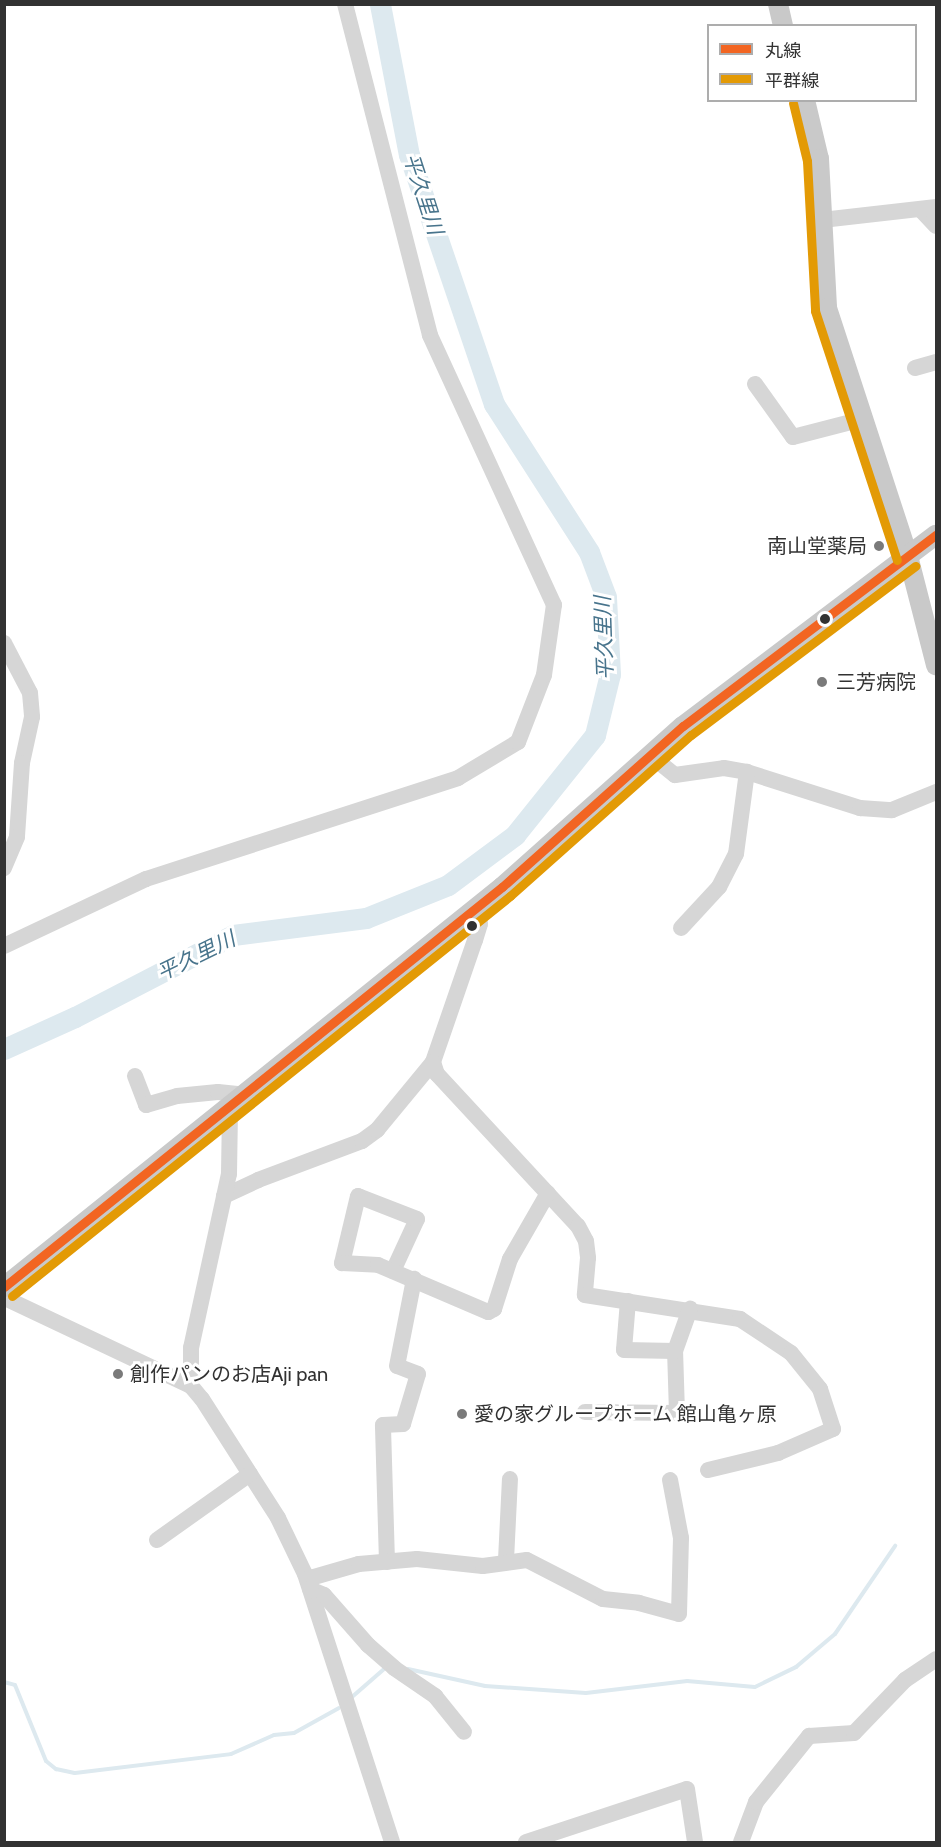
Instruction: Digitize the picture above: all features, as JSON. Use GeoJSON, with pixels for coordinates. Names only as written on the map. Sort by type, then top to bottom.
{"type":"FeatureCollection","features":[{"type":"Feature","properties":{"kind":"main road"},"geometry":{"type":"LineString","coordinates":[[778,4],[783,24]]}},
{"type":"Feature","properties":{"kind":"main road"},"geometry":{"type":"LineString","coordinates":[[805,102],[819,159],[828,308],[908,555],[936,665]]}},
{"type":"Feature","properties":{"kind":"main road"},"geometry":{"type":"LineString","coordinates":[[4,1288],[230,1109],[477,906],[710,705],[936,534]]}},
{"type":"Feature","properties":{"kind":"street"},"geometry":{"type":"LineString","coordinates":[[4,946],[54,920],[146,879],[458,778],[518,741],[544,675],[554,604],[430,335],[345,4]]}},
{"type":"Feature","properties":{"kind":"street"},"geometry":{"type":"LineString","coordinates":[[822,220],[929,208],[936,226]]}},
{"type":"Feature","properties":{"kind":"street"},"geometry":{"type":"LineString","coordinates":[[915,368],[936,362]]}},
{"type":"Feature","properties":{"kind":"street"},"geometry":{"type":"LineString","coordinates":[[755,384],[793,437],[863,419]]}},
{"type":"Feature","properties":{"kind":"street"},"geometry":{"type":"LineString","coordinates":[[4,643],[30,693],[32,717],[4,868]]}},
{"type":"Feature","properties":{"kind":"street"},"geometry":{"type":"LineString","coordinates":[[650,755],[675,775],[724,768],[747,771],[860,808],[892,810],[936,792]]}},
{"type":"Feature","properties":{"kind":"street"},"geometry":{"type":"LineString","coordinates":[[681,928],[719,886],[735,854],[747,771]]}},
{"type":"Feature","properties":{"kind":"street"},"geometry":{"type":"LineString","coordinates":[[225,1196],[258,1180],[362,1141],[377,1130],[434,1062],[477,932],[477,906]]}},
{"type":"Feature","properties":{"kind":"street"},"geometry":{"type":"LineString","coordinates":[[434,1062],[437,1074],[578,1226],[586,1241],[585,1295],[690,1309],[740,1319],[791,1353],[820,1389],[833,1429],[778,1453],[708,1470]]}},
{"type":"Feature","properties":{"kind":"street"},"geometry":{"type":"LineString","coordinates":[[135,1076],[146,1105],[177,1096],[218,1092],[247,1095]]}},
{"type":"Feature","properties":{"kind":"street"},"geometry":{"type":"LineString","coordinates":[[191,1386],[191,1348],[225,1196],[230,1109]]}},
{"type":"Feature","properties":{"kind":"street"},"geometry":{"type":"LineString","coordinates":[[393,1271],[417,1219],[358,1196],[342,1263],[378,1265],[488,1312],[494,1309],[510,1259],[548,1193]]}},
{"type":"Feature","properties":{"kind":"street"},"geometry":{"type":"LineString","coordinates":[[387,1562],[383,1425],[403,1424],[418,1374],[397,1366],[414,1279]]}},
{"type":"Feature","properties":{"kind":"street"},"geometry":{"type":"LineString","coordinates":[[4,1288],[7,1299],[191,1386],[278,1518],[308,1584],[392,1842]]}},
{"type":"Feature","properties":{"kind":"street"},"geometry":{"type":"LineString","coordinates":[[628,1300],[624,1350],[675,1351]]}},
{"type":"Feature","properties":{"kind":"street"},"geometry":{"type":"LineString","coordinates":[[585,1412],[677,1413],[675,1351],[690,1309]]}},
{"type":"Feature","properties":{"kind":"street"},"geometry":{"type":"LineString","coordinates":[[157,1540],[250,1474]]}},
{"type":"Feature","properties":{"kind":"street"},"geometry":{"type":"LineString","coordinates":[[506,1560],[510,1479]]}},
{"type":"Feature","properties":{"kind":"street"},"geometry":{"type":"LineString","coordinates":[[308,1584],[359,1564],[417,1559],[483,1566],[506,1560],[527,1560],[603,1599],[639,1603],[679,1614],[680,1520],[670,1480]]}},
{"type":"Feature","properties":{"kind":"street"},"geometry":{"type":"LineString","coordinates":[[308,1584],[324,1595],[368,1645],[394,1668],[435,1696],[464,1731]]}},
{"type":"Feature","properties":{"kind":"street"},"geometry":{"type":"LineString","coordinates":[[741,1842],[756,1802],[810,1736],[854,1733],[905,1680],[936,1659]]}},
{"type":"Feature","properties":{"kind":"street"},"geometry":{"type":"LineString","coordinates":[[526,1842],[687,1789],[695,1842]]}},
{"type":"Feature","properties":{"kind":"waterway","name":"平久里川"},"geometry":{"type":"LineString","coordinates":[[4,1049],[75,1017],[233,935],[366,918],[448,885],[515,835],[595,735],[610,674],[606,597],[589,552],[494,404],[409,155],[380,4]]}},
{"type":"Feature","properties":{"kind":"waterway"},"geometry":{"type":"LineString","coordinates":[[408,1669],[485,1686],[586,1693],[687,1681],[755,1687],[796,1667],[835,1634],[895,1546]]}},
{"type":"Feature","properties":{"kind":"waterway"},"geometry":{"type":"LineString","coordinates":[[352,1697],[384,1669]]}},
{"type":"Feature","properties":{"kind":"waterway"},"geometry":{"type":"LineString","coordinates":[[4,1682],[15,1685],[46,1761],[56,1769],[75,1773],[231,1754],[274,1735],[294,1733],[339,1708]]}},
{"type":"Feature","properties":{"kind":"transit line","name":"平群線"},"geometry":{"type":"LineString","coordinates":[[793,103],[807,161],[815,311],[897,560]]}},
{"type":"Feature","properties":{"kind":"transit line","name":"丸線"},"geometry":{"type":"LineString","coordinates":[[4,1287],[502,887],[683,726],[936,535]]}},
{"type":"Feature","properties":{"kind":"transit line","name":"平群線"},"geometry":{"type":"LineString","coordinates":[[12,1296],[510,896],[691,735],[915,566]]}},
{"type":"Feature","properties":{"kind":"place","name":"南山堂薬局"},"geometry":{"type":"Point","coordinates":[879,546]}},
{"type":"Feature","properties":{"kind":"place","name":"三芳病院"},"geometry":{"type":"Point","coordinates":[822,682]}},
{"type":"Feature","properties":{"kind":"place","name":"創作パンのお店Aji pan"},"geometry":{"type":"Point","coordinates":[118,1374]}},
{"type":"Feature","properties":{"kind":"place","name":"愛の家グループホーム 館山亀ヶ原"},"geometry":{"type":"Point","coordinates":[462,1414]}}]}
